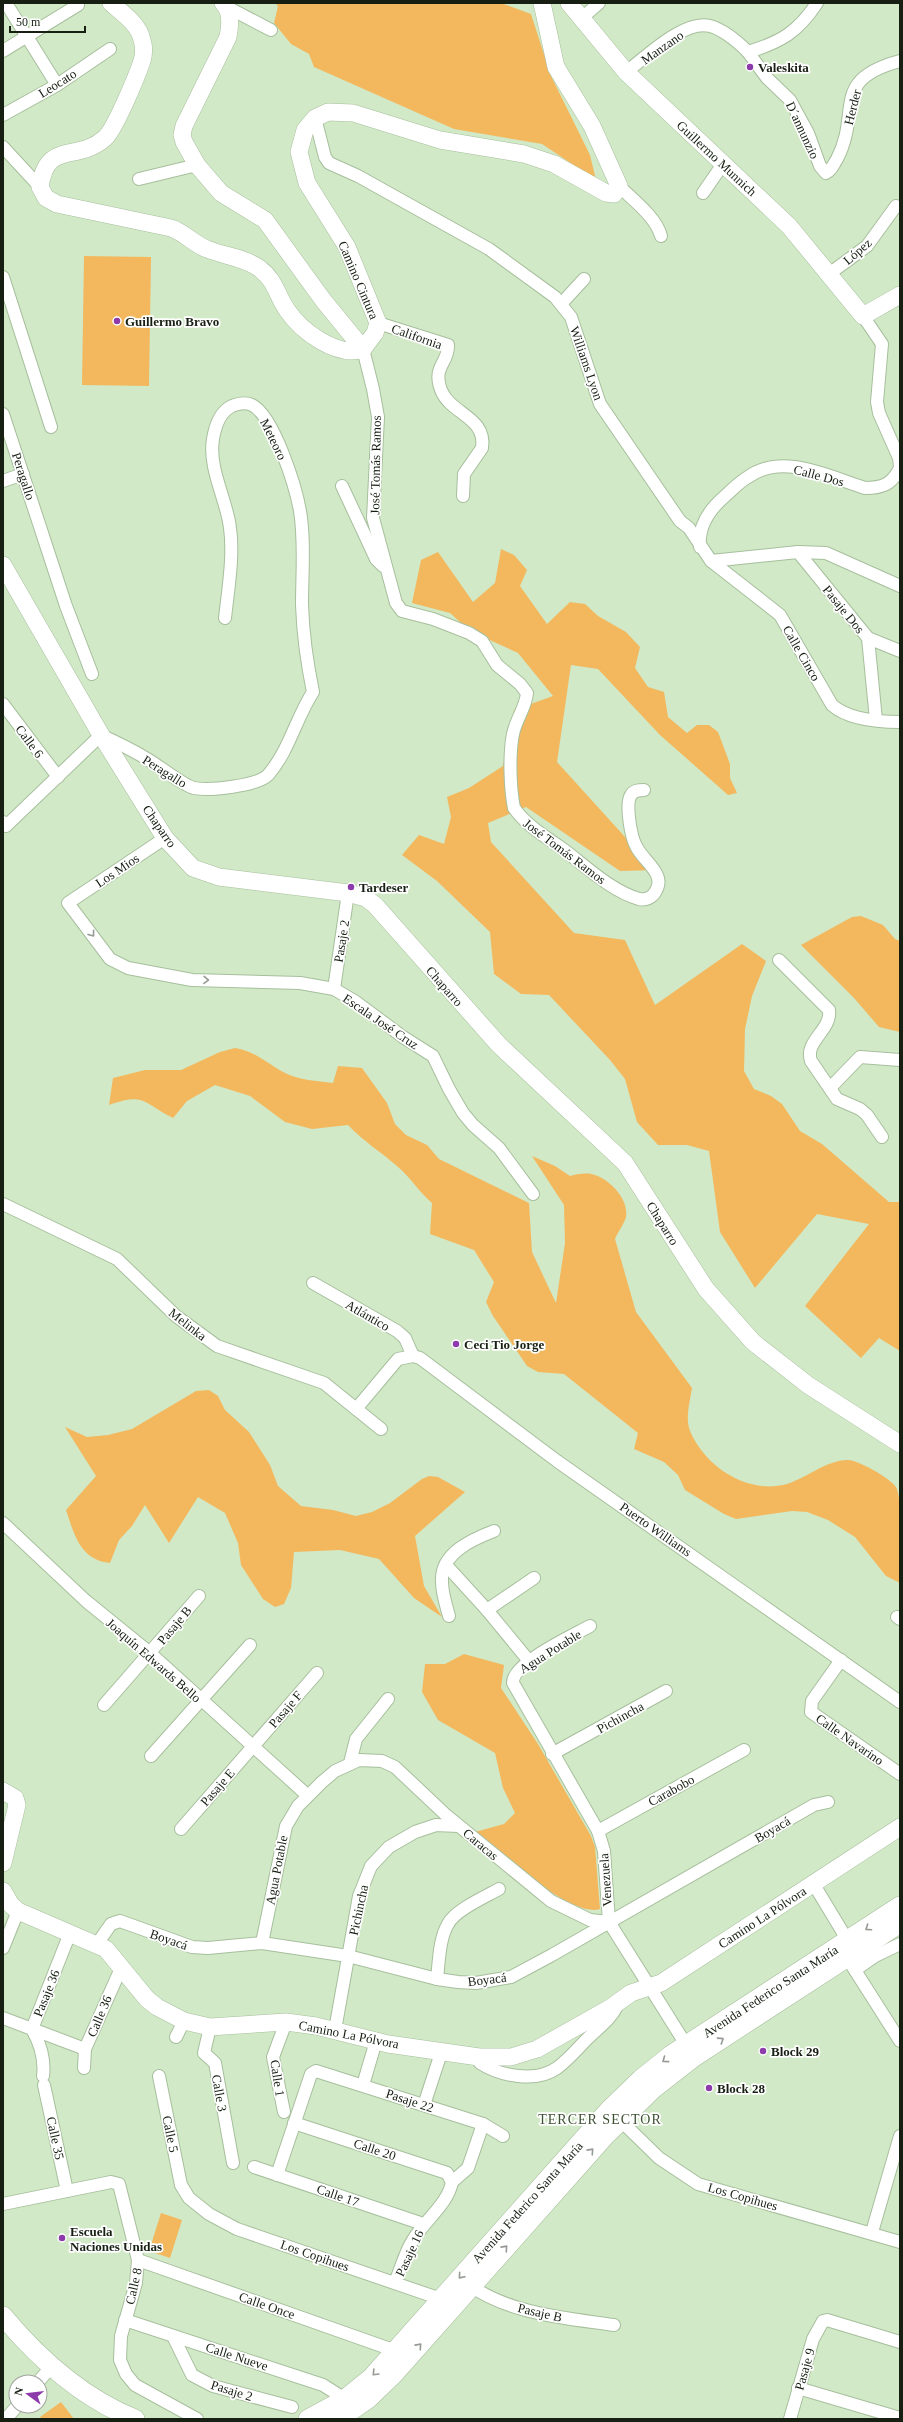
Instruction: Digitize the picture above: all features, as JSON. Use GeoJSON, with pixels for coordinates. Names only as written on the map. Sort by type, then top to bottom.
{"type":"FeatureCollection","features":[{"type":"Feature","properties":{"kind":"main road","name":"Avenida Federico Santa María"},"geometry":{"type":"LineString","coordinates":[[848,1954],[900,1906]]}},
{"type":"Feature","properties":{"kind":"main road","name":"Avenida Federico Santa María"},"geometry":{"type":"LineString","coordinates":[[308,2419],[344,2399],[372,2377],[396,2351],[446,2304],[471,2286],[614,2115],[641,2078],[690,2051],[900,1923]]}},
{"type":"Feature","properties":{"kind":"main road","name":"Avenida Federico Santa María"},"geometry":{"type":"LineString","coordinates":[[339,2419],[381,2388],[446,2304],[614,2115]]}},
{"type":"Feature","properties":{"kind":"main road"},"geometry":{"type":"LineString","coordinates":[[3,2316],[22,2338],[52,2366],[87,2394],[135,2419]]}},
{"type":"Feature","properties":{"kind":"street"},"geometry":{"type":"LineString","coordinates":[[6,3],[28,36],[57,85]]}},
{"type":"Feature","properties":{"kind":"street"},"geometry":{"type":"LineString","coordinates":[[40,187],[43,170],[49,161],[82,150],[105,138],[142,61],[142,39],[138,30],[111,3]]}},
{"type":"Feature","properties":{"kind":"street"},"geometry":{"type":"LineString","coordinates":[[542,3],[556,67],[592,126],[619,186],[649,216],[660,230],[661,236]]}},
{"type":"Feature","properties":{"kind":"street","name":"Guillermo Munnich"},"geometry":{"type":"LineString","coordinates":[[569,3],[626,72],[789,226],[863,316]]}},
{"type":"Feature","properties":{"kind":"street"},"geometry":{"type":"LineString","coordinates":[[582,18],[599,3]]}},
{"type":"Feature","properties":{"kind":"street"},"geometry":{"type":"LineString","coordinates":[[748,52],[782,40],[795,30],[817,3]]}},
{"type":"Feature","properties":{"kind":"street"},"geometry":{"type":"LineString","coordinates":[[3,51],[78,5]]}},
{"type":"Feature","properties":{"kind":"street"},"geometry":{"type":"LineString","coordinates":[[225,5],[271,30]]}},
{"type":"Feature","properties":{"kind":"street","name":"José Tomás Ramos"},"geometry":{"type":"LineString","coordinates":[[225,5],[230,22],[228,37],[192,108],[182,135],[187,150],[197,165],[221,193],[265,220],[323,300],[363,349],[374,389],[378,417],[373,518],[396,604],[402,611],[433,619],[469,633],[482,641],[497,665],[520,684],[527,692],[526,702],[513,732],[512,796],[514,808],[521,818],[604,880],[624,893],[643,900],[650,898],[656,891],[658,877],[651,863],[636,846],[630,824],[629,804],[630,796],[635,791],[644,790]]}},
{"type":"Feature","properties":{"kind":"street","name":"Manzano"},"geometry":{"type":"LineString","coordinates":[[626,72],[680,31],[694,27],[710,26],[739,43],[748,52]]}},
{"type":"Feature","properties":{"kind":"street","name":"Leocato"},"geometry":{"type":"LineString","coordinates":[[3,115],[57,85],[110,49]]}},
{"type":"Feature","properties":{"kind":"street","name":"D´annunzio"},"geometry":{"type":"LineString","coordinates":[[748,52],[767,78],[790,100],[808,133],[820,166],[826,173]]}},
{"type":"Feature","properties":{"kind":"street","name":"Herder"},"geometry":{"type":"LineString","coordinates":[[826,173],[831,171],[842,150],[854,88],[873,70],[900,61]]}},
{"type":"Feature","properties":{"kind":"street"},"geometry":{"type":"LineString","coordinates":[[315,118],[328,112],[353,113],[440,140],[524,154],[554,164],[606,193],[614,194],[619,186]]}},
{"type":"Feature","properties":{"kind":"street","name":"Williams Lyon"},"geometry":{"type":"LineString","coordinates":[[315,118],[325,157],[329,163],[358,176],[489,249],[555,297],[571,317],[600,404],[680,521],[688,528],[710,561]]}},
{"type":"Feature","properties":{"kind":"street","name":"Camino Cintura"},"geometry":{"type":"LineString","coordinates":[[315,118],[305,130],[299,152],[307,183],[347,247],[378,323],[375,333],[363,349]]}},
{"type":"Feature","properties":{"kind":"street"},"geometry":{"type":"LineString","coordinates":[[3,147],[40,187],[46,198],[57,204],[171,228],[186,235],[206,249],[251,263],[272,281],[291,315],[326,345],[346,352],[363,349]]}},
{"type":"Feature","properties":{"kind":"street"},"geometry":{"type":"LineString","coordinates":[[703,193],[723,164]]}},
{"type":"Feature","properties":{"kind":"street"},"geometry":{"type":"LineString","coordinates":[[139,179],[197,165]]}},
{"type":"Feature","properties":{"kind":"street","name":"López"},"geometry":{"type":"LineString","coordinates":[[829,274],[867,246],[896,206]]}},
{"type":"Feature","properties":{"kind":"street"},"geometry":{"type":"LineString","coordinates":[[3,277],[51,427]]}},
{"type":"Feature","properties":{"kind":"street"},"geometry":{"type":"LineString","coordinates":[[561,304],[584,279]]}},
{"type":"Feature","properties":{"kind":"street"},"geometry":{"type":"LineString","coordinates":[[863,316],[900,295]]}},
{"type":"Feature","properties":{"kind":"street","name":"Calle Dos"},"geometry":{"type":"LineString","coordinates":[[700,548],[701,526],[716,504],[748,476],[761,470],[772,467],[799,467],[865,488],[876,488],[887,485],[895,479],[900,467],[899,458],[879,413],[877,402],[882,344],[863,316]]}},
{"type":"Feature","properties":{"kind":"street","name":"California"},"geometry":{"type":"LineString","coordinates":[[378,323],[448,345],[447,355],[439,368],[438,378],[441,389],[450,404],[477,424],[483,443],[482,448],[464,474],[463,496]]}},
{"type":"Feature","properties":{"kind":"street","name":"Meteoro"},"geometry":{"type":"LineString","coordinates":[[225,618],[230,528],[218,488],[213,442],[220,417],[230,407],[240,404],[251,405],[260,411],[270,426],[291,474],[300,512],[303,614],[306,657],[313,692]]}},
{"type":"Feature","properties":{"kind":"street","name":"Peragallo"},"geometry":{"type":"LineString","coordinates":[[3,414],[66,606],[92,674]]}},
{"type":"Feature","properties":{"kind":"street"},"geometry":{"type":"LineString","coordinates":[[3,481],[23,474]]}},
{"type":"Feature","properties":{"kind":"street"},"geometry":{"type":"LineString","coordinates":[[342,486],[376,559],[386,568]]}},
{"type":"Feature","properties":{"kind":"street"},"geometry":{"type":"LineString","coordinates":[[710,561],[798,552],[826,553],[900,586]]}},
{"type":"Feature","properties":{"kind":"street","name":"Pasaje Dos"},"geometry":{"type":"LineString","coordinates":[[798,552],[868,638],[876,720]]}},
{"type":"Feature","properties":{"kind":"street","name":"Calle Cinco"},"geometry":{"type":"LineString","coordinates":[[710,561],[780,615],[832,705],[840,712],[852,716],[900,722]]}},
{"type":"Feature","properties":{"kind":"street","name":"Chaparro"},"geometry":{"type":"LineString","coordinates":[[3,565],[101,735],[165,838],[194,868],[219,877],[348,892],[366,898],[375,905],[499,1045],[625,1163],[706,1289],[753,1342],[808,1385],[900,1444]]}},
{"type":"Feature","properties":{"kind":"street"},"geometry":{"type":"LineString","coordinates":[[868,638],[900,651]]}},
{"type":"Feature","properties":{"kind":"street","name":"Peragallo"},"geometry":{"type":"LineString","coordinates":[[101,735],[145,758],[193,788],[248,784],[267,776],[275,765],[288,743],[303,706],[313,692]]}},
{"type":"Feature","properties":{"kind":"street","name":"Calle 6"},"geometry":{"type":"LineString","coordinates":[[3,704],[58,777]]}},
{"type":"Feature","properties":{"kind":"street"},"geometry":{"type":"LineString","coordinates":[[4,824],[58,777],[101,735]]}},
{"type":"Feature","properties":{"kind":"street","name":"Los Mios"},"geometry":{"type":"LineString","coordinates":[[68,903],[165,838]]}},
{"type":"Feature","properties":{"kind":"street","name":"Pasaje 2"},"geometry":{"type":"LineString","coordinates":[[334,989],[348,892]]}},
{"type":"Feature","properties":{"kind":"street","name":"Escala José Cruz"},"geometry":{"type":"LineString","coordinates":[[68,903],[110,959],[128,968],[192,980],[300,983],[334,989],[356,1002],[403,1037],[433,1056],[449,1089],[463,1113],[473,1125],[499,1148],[533,1194]]}},
{"type":"Feature","properties":{"kind":"street"},"geometry":{"type":"LineString","coordinates":[[780,960],[829,1010],[830,1018],[811,1047],[809,1055],[811,1061],[837,1099],[860,1109],[867,1115],[882,1137]]}},
{"type":"Feature","properties":{"kind":"street"},"geometry":{"type":"LineString","coordinates":[[830,1088],[860,1057],[900,1060]]}},
{"type":"Feature","properties":{"kind":"street","name":"Melinka"},"geometry":{"type":"LineString","coordinates":[[3,1204],[118,1258],[176,1316],[217,1346],[324,1383],[381,1429]]}},
{"type":"Feature","properties":{"kind":"street","name":"Atlántico"},"geometry":{"type":"LineString","coordinates":[[313,1283],[398,1331],[405,1338],[413,1356]]}},
{"type":"Feature","properties":{"kind":"street"},"geometry":{"type":"LineString","coordinates":[[356,1409],[398,1359],[413,1356]]}},
{"type":"Feature","properties":{"kind":"street","name":"Puerto Williams"},"geometry":{"type":"LineString","coordinates":[[413,1356],[420,1358],[557,1461],[900,1702]]}},
{"type":"Feature","properties":{"kind":"street","name":"Joaquín Edwards Bello"},"geometry":{"type":"LineString","coordinates":[[3,1523],[86,1601],[150,1653],[307,1795]]}},
{"type":"Feature","properties":{"kind":"street"},"geometry":{"type":"LineString","coordinates":[[449,1616],[442,1583],[446,1565],[468,1541],[494,1531]]}},
{"type":"Feature","properties":{"kind":"street"},"geometry":{"type":"LineString","coordinates":[[446,1565],[487,1610],[529,1661]]}},
{"type":"Feature","properties":{"kind":"street"},"geometry":{"type":"LineString","coordinates":[[487,1610],[534,1578]]}},
{"type":"Feature","properties":{"kind":"street","name":"Pasaje B"},"geometry":{"type":"LineString","coordinates":[[104,1705],[199,1596]]}},
{"type":"Feature","properties":{"kind":"street","name":"Agua Potable"},"geometry":{"type":"LineString","coordinates":[[513,1678],[518,1670],[529,1661],[590,1626]]}},
{"type":"Feature","properties":{"kind":"street"},"geometry":{"type":"LineString","coordinates":[[151,1756],[202,1701],[250,1645]]}},
{"type":"Feature","properties":{"kind":"street","name":"Calle Navarino"},"geometry":{"type":"LineString","coordinates":[[841,1660],[812,1702],[811,1712],[900,1774]]}},
{"type":"Feature","properties":{"kind":"street","name":"Pasaje F"},"geometry":{"type":"LineString","coordinates":[[253,1746],[317,1673]]}},
{"type":"Feature","properties":{"kind":"street","name":"Venezuela"},"geometry":{"type":"LineString","coordinates":[[513,1678],[515,1688],[598,1831],[604,1851],[609,1922],[690,2051]]}},
{"type":"Feature","properties":{"kind":"street","name":"Pichincha"},"geometry":{"type":"LineString","coordinates":[[552,1754],[666,1691]]}},
{"type":"Feature","properties":{"kind":"street"},"geometry":{"type":"LineString","coordinates":[[355,1762],[356,1739],[388,1699]]}},
{"type":"Feature","properties":{"kind":"street","name":"Pasaje E"},"geometry":{"type":"LineString","coordinates":[[181,1829],[253,1746]]}},
{"type":"Feature","properties":{"kind":"street","name":"Carabobo"},"geometry":{"type":"LineString","coordinates":[[598,1831],[744,1750]]}},
{"type":"Feature","properties":{"kind":"street","name":"Caracas"},"geometry":{"type":"LineString","coordinates":[[355,1762],[382,1761],[395,1767],[458,1826],[551,1901],[590,1920],[609,1922]]}},
{"type":"Feature","properties":{"kind":"street","name":"Agua Potable"},"geometry":{"type":"LineString","coordinates":[[262,1943],[286,1826],[307,1795],[335,1770],[355,1762]]}},
{"type":"Feature","properties":{"kind":"street"},"geometry":{"type":"LineString","coordinates":[[3,1791],[15,1798],[17,1805],[3,1863]]}},
{"type":"Feature","properties":{"kind":"street","name":"Boyacá"},"geometry":{"type":"LineString","coordinates":[[97,1944],[111,1924],[120,1921],[192,1947],[208,1948],[262,1943],[348,1956],[437,1979],[476,1983],[511,1976],[814,1805],[828,1802]]}},
{"type":"Feature","properties":{"kind":"street","name":"Pichincha"},"geometry":{"type":"LineString","coordinates":[[334,2030],[359,1896],[365,1877],[381,1853],[400,1839],[428,1827],[458,1826]]}},
{"type":"Feature","properties":{"kind":"street","name":"Camino La Pólvora"},"geometry":{"type":"LineString","coordinates":[[3,1891],[10,1905],[18,1911],[97,1944],[113,1954],[147,1999],[157,2007],[184,2021],[210,2027],[286,2022],[334,2030],[376,2041],[442,2050],[479,2057],[511,2057],[537,2049],[631,1993],[661,1983],[900,1827]]}},
{"type":"Feature","properties":{"kind":"street"},"geometry":{"type":"LineString","coordinates":[[813,1883],[848,1954],[897,2028],[900,2041]]}},
{"type":"Feature","properties":{"kind":"street"},"geometry":{"type":"LineString","coordinates":[[437,1979],[443,1935],[447,1924],[463,1911],[499,1889]]}},
{"type":"Feature","properties":{"kind":"street"},"geometry":{"type":"LineString","coordinates":[[3,1948],[18,1911]]}},
{"type":"Feature","properties":{"kind":"street","name":"Pasaje 36"},"geometry":{"type":"LineString","coordinates":[[44,2080],[44,2068],[39,2040],[32,2029],[70,1933]]}},
{"type":"Feature","properties":{"kind":"street"},"geometry":{"type":"LineString","coordinates":[[848,1954],[875,1956],[900,1944]]}},
{"type":"Feature","properties":{"kind":"street","name":"Calle 36"},"geometry":{"type":"LineString","coordinates":[[84,2068],[85,2049],[122,1966]]}},
{"type":"Feature","properties":{"kind":"street"},"geometry":{"type":"LineString","coordinates":[[479,2057],[480,2063],[486,2067],[510,2075],[533,2076],[548,2073],[557,2068],[611,2016],[620,2000]]}},
{"type":"Feature","properties":{"kind":"street"},"geometry":{"type":"LineString","coordinates":[[3,2018],[85,2049]]}},
{"type":"Feature","properties":{"kind":"street"},"geometry":{"type":"LineString","coordinates":[[176,2037],[184,2021]]}},
{"type":"Feature","properties":{"kind":"street","name":"Calle 1"},"geometry":{"type":"LineString","coordinates":[[284,2112],[273,2057],[286,2022]]}},
{"type":"Feature","properties":{"kind":"street","name":"Calle 3"},"geometry":{"type":"LineString","coordinates":[[210,2027],[204,2053],[215,2063],[233,2163]]}},
{"type":"Feature","properties":{"kind":"street"},"geometry":{"type":"LineString","coordinates":[[363,2085],[376,2041]]}},
{"type":"Feature","properties":{"kind":"street"},"geometry":{"type":"LineString","coordinates":[[424,2105],[442,2050]]}},
{"type":"Feature","properties":{"kind":"street","name":"Pasaje 22"},"geometry":{"type":"LineString","coordinates":[[294,2123],[314,2071],[363,2085],[483,2124],[503,2136]]}},
{"type":"Feature","properties":{"kind":"street","name":"Calle 5"},"geometry":{"type":"LineString","coordinates":[[159,2076],[181,2185],[184,2192]]}},
{"type":"Feature","properties":{"kind":"street","name":"Calle 35"},"geometry":{"type":"LineString","coordinates":[[44,2080],[67,2191]]}},
{"type":"Feature","properties":{"kind":"street","name":"Los Copihues"},"geometry":{"type":"LineString","coordinates":[[614,2115],[659,2158],[698,2184],[872,2232],[900,2242]]}},
{"type":"Feature","properties":{"kind":"street"},"geometry":{"type":"LineString","coordinates":[[277,2174],[294,2123]]}},
{"type":"Feature","properties":{"kind":"street","name":"Calle 20"},"geometry":{"type":"LineString","coordinates":[[294,2123],[447,2172],[452,2182]]}},
{"type":"Feature","properties":{"kind":"street"},"geometry":{"type":"LineString","coordinates":[[452,2182],[468,2168],[483,2124]]}},
{"type":"Feature","properties":{"kind":"street"},"geometry":{"type":"LineString","coordinates":[[872,2232],[896,2166],[900,2136]]}},
{"type":"Feature","properties":{"kind":"street","name":"Calle 17"},"geometry":{"type":"LineString","coordinates":[[254,2167],[423,2224]]}},
{"type":"Feature","properties":{"kind":"street","name":"Calle 8"},"geometry":{"type":"LineString","coordinates":[[67,2191],[111,2182],[118,2182],[121,2186],[138,2260],[136,2283],[125,2320],[120,2347],[120,2360],[126,2374],[135,2385],[197,2419]]}},
{"type":"Feature","properties":{"kind":"street","name":"Pasaje 16"},"geometry":{"type":"LineString","coordinates":[[395,2282],[412,2241],[423,2224],[450,2193],[452,2182]]}},
{"type":"Feature","properties":{"kind":"street"},"geometry":{"type":"LineString","coordinates":[[3,2204],[67,2191]]}},
{"type":"Feature","properties":{"kind":"street","name":"Los Copihues"},"geometry":{"type":"LineString","coordinates":[[184,2192],[208,2214],[237,2229],[395,2282],[446,2304]]}},
{"type":"Feature","properties":{"kind":"street","name":"Calle Once"},"geometry":{"type":"LineString","coordinates":[[138,2260],[396,2351]]}},
{"type":"Feature","properties":{"kind":"street","name":"Pasaje B"},"geometry":{"type":"LineString","coordinates":[[471,2286],[481,2293],[506,2304],[551,2315],[614,2325]]}},
{"type":"Feature","properties":{"kind":"street","name":"Calle Nueve"},"geometry":{"type":"LineString","coordinates":[[125,2320],[323,2385],[344,2399]]}},
{"type":"Feature","properties":{"kind":"street","name":"Pasaje 9"},"geometry":{"type":"LineString","coordinates":[[790,2419],[813,2339],[823,2321],[827,2320],[900,2342]]}},
{"type":"Feature","properties":{"kind":"street","name":"Pasaje 2"},"geometry":{"type":"LineString","coordinates":[[173,2336],[192,2375],[213,2386],[292,2407]]}},
{"type":"Feature","properties":{"kind":"street"},"geometry":{"type":"LineString","coordinates":[[45,2374],[52,2366]]}},
{"type":"Feature","properties":{"kind":"street"},"geometry":{"type":"LineString","coordinates":[[798,2388],[893,2418]]}},
{"type":"Feature","properties":{"kind":"shaded area"},"geometry":{"type":"Polygon","coordinates":[[[275,3],[501,3],[531,14],[551,76],[590,155],[596,180],[542,144],[454,129],[314,67],[309,54],[291,44],[274,23],[278,6],[275,3]]]}},
{"type":"Feature","properties":{"kind":"shaded area","name":"Guillermo Bravo"},"geometry":{"type":"Polygon","coordinates":[[[84,256],[151,257],[149,386],[82,385],[84,256]]]}},
{"type":"Feature","properties":{"kind":"shaded area"},"geometry":{"type":"Polygon","coordinates":[[[501,549],[514,555],[527,570],[520,586],[547,624],[570,602],[585,604],[598,616],[626,632],[640,647],[635,668],[648,687],[664,692],[668,717],[687,733],[697,725],[709,725],[718,732],[730,764],[730,778],[737,793],[728,795],[660,735],[598,669],[571,665],[557,762],[655,870],[620,871],[526,807],[488,823],[491,842],[574,933],[625,940],[655,1005],[742,944],[766,961],[752,996],[745,1029],[744,1071],[754,1089],[771,1096],[782,1104],[800,1131],[822,1144],[889,1202],[900,1202],[900,1351],[879,1338],[861,1358],[805,1306],[869,1224],[817,1214],[755,1288],[720,1232],[709,1151],[687,1145],[658,1145],[637,1122],[625,1079],[610,1060],[549,995],[521,994],[494,974],[490,932],[437,881],[402,855],[419,835],[444,844],[451,817],[447,797],[469,788],[503,766],[514,710],[553,696],[518,653],[470,631],[450,613],[412,603],[421,560],[438,552],[473,602],[495,583],[501,549]]]}},
{"type":"Feature","properties":{"kind":"shaded area"},"geometry":{"type":"Polygon","coordinates":[[[861,916],[883,925],[895,939],[900,941],[900,1032],[879,1027],[854,998],[801,945],[852,917],[861,916]]]}},
{"type":"Feature","properties":{"kind":"shaded area"},"geometry":{"type":"Polygon","coordinates":[[[235,1048],[255,1055],[285,1073],[308,1080],[333,1083],[338,1066],[362,1068],[387,1103],[395,1124],[406,1135],[427,1145],[439,1159],[529,1203],[532,1252],[556,1303],[565,1243],[564,1205],[532,1156],[555,1166],[570,1176],[588,1174],[595,1175],[607,1181],[617,1191],[625,1204],[626,1217],[615,1239],[636,1312],[692,1388],[688,1410],[688,1421],[690,1431],[697,1444],[716,1466],[741,1481],[755,1485],[783,1485],[799,1479],[831,1463],[848,1460],[866,1466],[893,1483],[896,1487],[900,1505],[900,1583],[886,1576],[855,1537],[828,1520],[807,1512],[792,1511],[736,1519],[724,1514],[685,1490],[678,1475],[664,1462],[634,1449],[638,1433],[564,1374],[538,1372],[527,1366],[493,1316],[486,1302],[494,1282],[474,1250],[430,1234],[432,1203],[403,1171],[348,1125],[312,1129],[285,1122],[250,1096],[215,1085],[187,1101],[173,1118],[137,1099],[130,1099],[109,1105],[113,1078],[145,1070],[181,1070],[220,1052],[235,1048]]]}},
{"type":"Feature","properties":{"kind":"shaded area"},"geometry":{"type":"Polygon","coordinates":[[[209,1390],[218,1396],[225,1410],[249,1432],[270,1465],[278,1486],[301,1506],[333,1510],[356,1516],[372,1512],[390,1503],[422,1479],[429,1476],[438,1477],[465,1492],[415,1536],[424,1586],[442,1617],[414,1598],[379,1559],[340,1550],[294,1552],[291,1588],[284,1604],[275,1607],[263,1599],[241,1565],[238,1543],[225,1513],[198,1497],[169,1543],[145,1505],[132,1526],[119,1540],[110,1563],[100,1561],[85,1551],[76,1537],[66,1510],[96,1476],[65,1427],[87,1437],[108,1435],[132,1429],[196,1391],[209,1390]]]}},
{"type":"Feature","properties":{"kind":"shaded area"},"geometry":{"type":"Polygon","coordinates":[[[464,1654],[504,1665],[501,1688],[538,1744],[591,1836],[595,1847],[600,1909],[588,1909],[572,1904],[554,1894],[517,1867],[475,1832],[504,1824],[515,1813],[503,1788],[495,1753],[438,1720],[422,1692],[425,1664],[445,1664],[464,1654]]]}},
{"type":"Feature","properties":{"kind":"shaded area"},"geometry":{"type":"Polygon","coordinates":[[[161,2213],[182,2220],[170,2258],[149,2251],[161,2213]]]}},
{"type":"Feature","properties":{"kind":"shaded area"},"geometry":{"type":"Polygon","coordinates":[[[61,2402],[74,2419],[42,2419],[40,2417],[44,2414],[48,2414],[48,2411],[61,2402]]]}},
{"type":"Feature","properties":{"kind":"place","name":"Valeskita"},"geometry":{"type":"Point","coordinates":[750,67]}},
{"type":"Feature","properties":{"kind":"place","name":"Guillermo Bravo"},"geometry":{"type":"Point","coordinates":[117,321]}},
{"type":"Feature","properties":{"kind":"place","name":"Tardeser"},"geometry":{"type":"Point","coordinates":[351,887]}},
{"type":"Feature","properties":{"kind":"place","name":"Ceci Tio Jorge"},"geometry":{"type":"Point","coordinates":[456,1344]}},
{"type":"Feature","properties":{"kind":"place","name":"Block 29"},"geometry":{"type":"Point","coordinates":[763,2051]}},
{"type":"Feature","properties":{"kind":"place","name":"Block 28"},"geometry":{"type":"Point","coordinates":[709,2088]}},
{"type":"Feature","properties":{"kind":"place","name":"Escuela Naciones Unidas"},"geometry":{"type":"Point","coordinates":[62,2238]}},
{"type":"Feature","properties":{"kind":"district","name":"TERCER SECTOR"},"geometry":{"type":"Point","coordinates":[600,2119]}}]}
